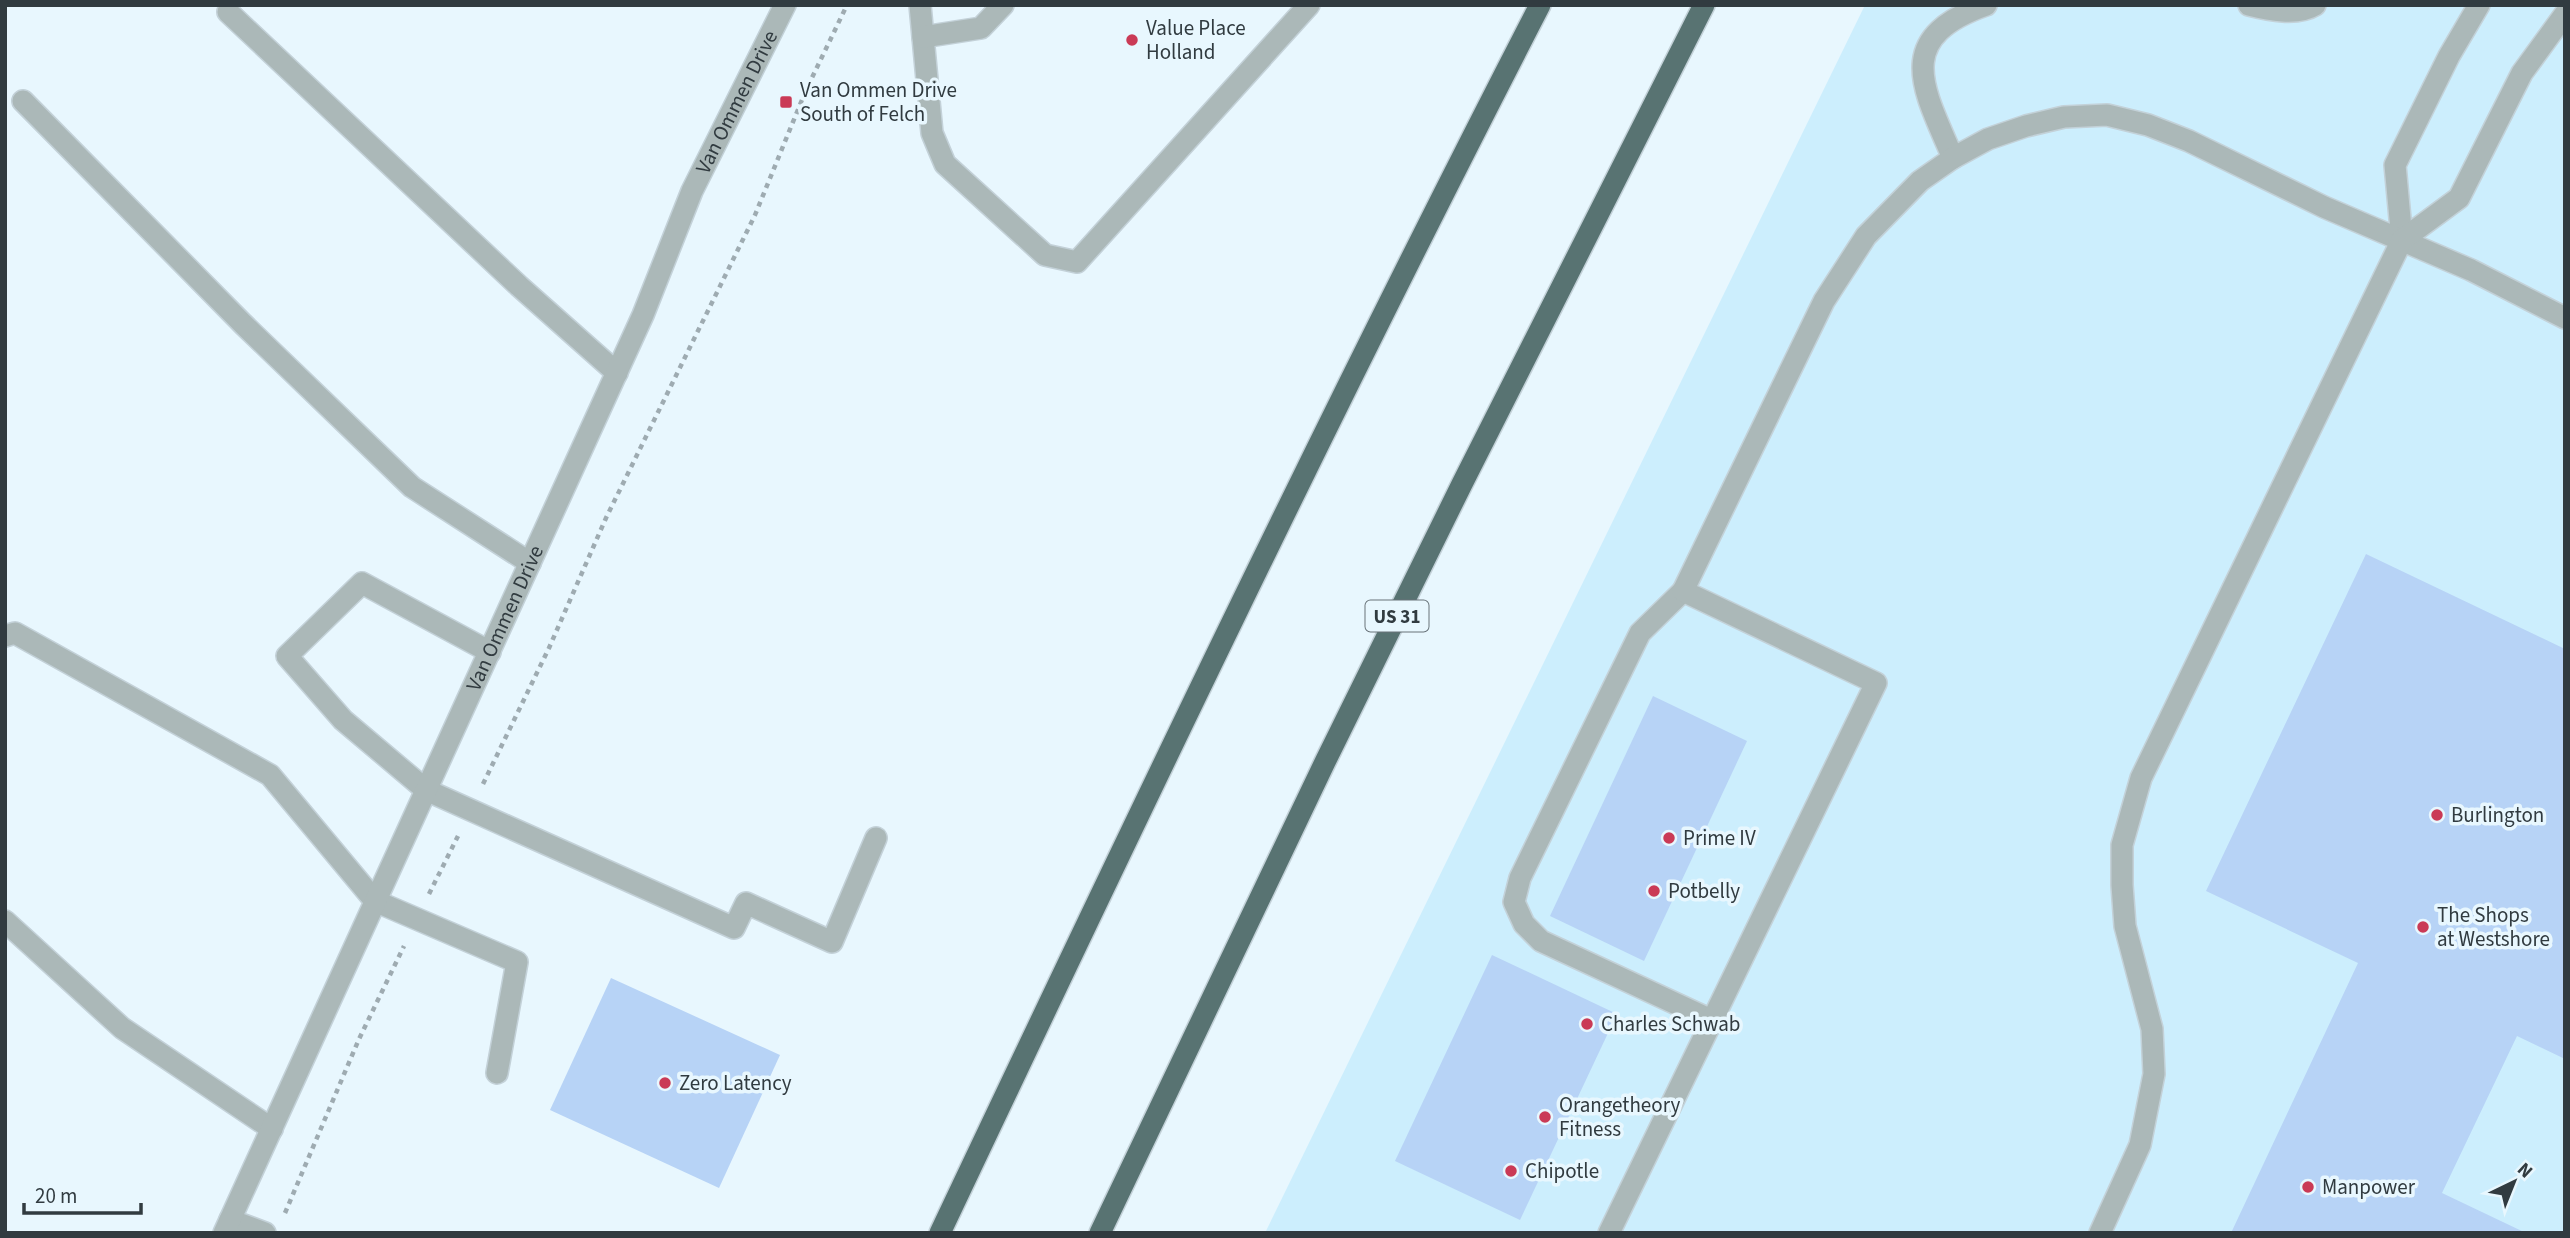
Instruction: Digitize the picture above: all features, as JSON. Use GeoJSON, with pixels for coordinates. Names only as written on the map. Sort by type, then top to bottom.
{"type":"FeatureCollection","features":[{"type":"Feature","properties":{"kind":"highway"},"geometry":{"type":"LineString","coordinates":[[940,1233],[1220,643],[1365,349],[1540,5]]}},
{"type":"Feature","properties":{"kind":"highway","name":"US 31"},"geometry":{"type":"LineString","coordinates":[[1100,1233],[1432,545],[1704,5]]}},
{"type":"Feature","properties":{"kind":"street","name":"Van Ommen Drive"},"geometry":{"type":"LineString","coordinates":[[227,1226],[617,373],[692,191],[785,5]]}},
{"type":"Feature","properties":{"kind":"street"},"geometry":{"type":"LineString","coordinates":[[920,5],[932,134],[945,164],[1045,254],[1077,262],[1309,5]]}},
{"type":"Feature","properties":{"kind":"street"},"geometry":{"type":"LineString","coordinates":[[923,37],[981,28],[1003,5]]}},
{"type":"Feature","properties":{"kind":"street"},"geometry":{"type":"LineString","coordinates":[[1954,158],[1925,93],[1922,68],[1927,46],[1941,29],[1961,14],[1986,5]]}},
{"type":"Feature","properties":{"kind":"street"},"geometry":{"type":"LineString","coordinates":[[2249,5],[2285,11],[2309,9],[2315,5]]}},
{"type":"Feature","properties":{"kind":"street"},"geometry":{"type":"LineString","coordinates":[[2402,240],[2395,165],[2449,56],[2479,5]]}},
{"type":"Feature","properties":{"kind":"street"},"geometry":{"type":"LineString","coordinates":[[228,12],[519,286],[617,373]]}},
{"type":"Feature","properties":{"kind":"street"},"geometry":{"type":"LineString","coordinates":[[2100,1233],[2140,1145],[2154,1074],[2152,1030],[2125,926],[2122,885],[2122,845],[2141,778],[2402,240],[2459,198],[2522,73],[2565,14]]}},
{"type":"Feature","properties":{"kind":"street"},"geometry":{"type":"LineString","coordinates":[[23,101],[243,324],[412,486],[530,563]]}},
{"type":"Feature","properties":{"kind":"street"},"geometry":{"type":"LineString","coordinates":[[1711,1020],[1541,941],[1524,924],[1514,902],[1520,878],[1640,633],[1683,591],[1824,301],[1844,266],[1866,236],[1920,181],[1988,139],[2064,117],[2107,116],[2148,125],[2189,141],[2324,207],[2471,270],[2565,318]]}},
{"type":"Feature","properties":{"kind":"street"},"geometry":{"type":"LineString","coordinates":[[490,652],[362,583],[287,656],[343,720],[426,790],[734,928],[746,903],[832,942],[876,838]]}},
{"type":"Feature","properties":{"kind":"street"},"geometry":{"type":"LineString","coordinates":[[1609,1233],[1876,683],[1683,591]]}},
{"type":"Feature","properties":{"kind":"street"},"geometry":{"type":"LineString","coordinates":[[5,636],[15,633],[270,775],[375,901],[517,962],[497,1073]]}},
{"type":"Feature","properties":{"kind":"street"},"geometry":{"type":"LineString","coordinates":[[5,921],[122,1028],[272,1129]]}},
{"type":"Feature","properties":{"kind":"street"},"geometry":{"type":"LineString","coordinates":[[227,1226],[273,1227]]}},
{"type":"Feature","properties":{"kind":"path"},"geometry":{"type":"LineString","coordinates":[[273,1227],[359,1039],[549,648],[606,518],[755,215],[806,90],[847,5]]}},
{"type":"Feature","properties":{"kind":"shaded area"},"geometry":{"type":"Polygon","coordinates":[[[1865,5],[2565,5],[2565,1233],[1265,1233],[1865,5]]]}},
{"type":"Feature","properties":{"kind":"building","name":"The Shops at Westshore"},"geometry":{"type":"Polygon","coordinates":[[[2366,554],[2565,649],[2565,1059],[2517,1036],[2442,1193],[2526,1233],[2231,1233],[2358,963],[2206,891],[2366,554]]]}},
{"type":"Feature","properties":{"kind":"building"},"geometry":{"type":"Polygon","coordinates":[[[1653,696],[1747,741],[1644,961],[1550,916],[1653,696]]]}},
{"type":"Feature","properties":{"kind":"building"},"geometry":{"type":"Polygon","coordinates":[[[1492,955],[1617,1014],[1520,1220],[1395,1161],[1492,955]]]}},
{"type":"Feature","properties":{"kind":"building","name":"Zero Latency"},"geometry":{"type":"Polygon","coordinates":[[[611,978],[780,1055],[719,1188],[550,1110],[611,978]]]}},
{"type":"Feature","properties":{"kind":"place","name":"Value Place Holland"},"geometry":{"type":"Point","coordinates":[1132,40]}},
{"type":"Feature","properties":{"kind":"place","name":"Van Ommen Drive South of Felch"},"geometry":{"type":"Point","coordinates":[786,102]}},
{"type":"Feature","properties":{"kind":"place","name":"Burlington"},"geometry":{"type":"Point","coordinates":[2437,815]}},
{"type":"Feature","properties":{"kind":"place","name":"Prime IV"},"geometry":{"type":"Point","coordinates":[1669,838]}},
{"type":"Feature","properties":{"kind":"place","name":"Potbelly"},"geometry":{"type":"Point","coordinates":[1654,891]}},
{"type":"Feature","properties":{"kind":"place","name":"The Shops at Westshore"},"geometry":{"type":"Point","coordinates":[2423,927]}},
{"type":"Feature","properties":{"kind":"place","name":"Charles Schwab"},"geometry":{"type":"Point","coordinates":[1587,1024]}},
{"type":"Feature","properties":{"kind":"place","name":"Zero Latency"},"geometry":{"type":"Point","coordinates":[665,1083]}},
{"type":"Feature","properties":{"kind":"place","name":"Orangetheory Fitness"},"geometry":{"type":"Point","coordinates":[1545,1117]}},
{"type":"Feature","properties":{"kind":"place","name":"Chipotle"},"geometry":{"type":"Point","coordinates":[1511,1171]}},
{"type":"Feature","properties":{"kind":"place","name":"Manpower"},"geometry":{"type":"Point","coordinates":[2308,1187]}}]}
